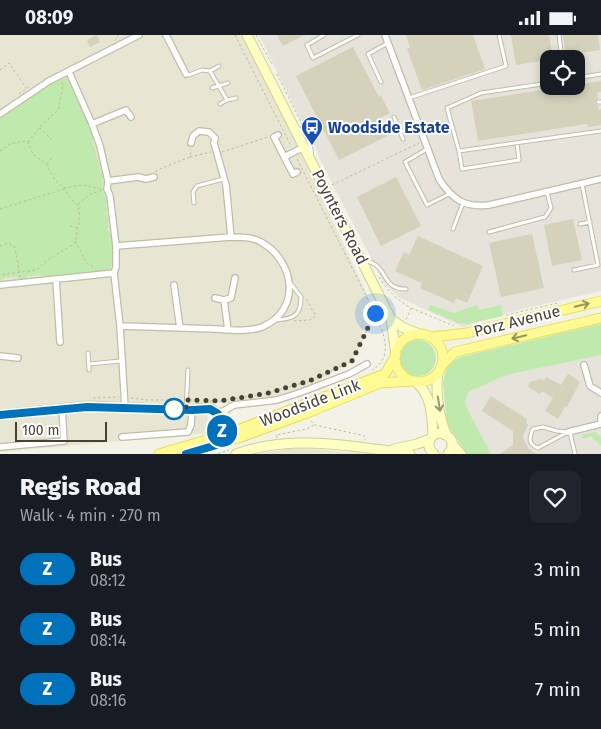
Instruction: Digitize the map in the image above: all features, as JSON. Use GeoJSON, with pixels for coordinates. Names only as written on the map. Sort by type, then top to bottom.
{"type":"FeatureCollection","features":[{"type":"Feature","properties":{"kind":"main road","name":"Porz Avenue"},"geometry":{"type":"LineString","coordinates":[[432,337],[467,333],[601,301]]}},
{"type":"Feature","properties":{"kind":"main road","name":"Porz Avenue"},"geometry":{"type":"LineString","coordinates":[[443,365],[455,352],[601,318]]}},
{"type":"Feature","properties":{"kind":"main road"},"geometry":{"type":"LineString","coordinates":[[419,334],[432,337],[441,346],[444,358],[443,365],[438,373],[428,381],[414,381],[402,375],[396,364],[397,348],[406,338],[419,334]]}},
{"type":"Feature","properties":{"kind":"main road","name":"Woodside Link"},"geometry":{"type":"LineString","coordinates":[[186,454],[384,374],[396,356]]}},
{"type":"Feature","properties":{"kind":"main road","name":"Woodside Link"},"geometry":{"type":"LineString","coordinates":[[159,454],[228,437],[307,413],[380,383],[414,381]]}},
{"type":"Feature","properties":{"kind":"street"},"geometry":{"type":"LineString","coordinates":[[123,35],[126,42]]}},
{"type":"Feature","properties":{"kind":"street"},"geometry":{"type":"LineString","coordinates":[[0,115],[29,93],[139,35]]}},
{"type":"Feature","properties":{"kind":"street"},"geometry":{"type":"LineString","coordinates":[[166,35],[186,74]]}},
{"type":"Feature","properties":{"kind":"street","name":"Poynters Road"},"geometry":{"type":"LineString","coordinates":[[248,35],[391,319],[396,356]]}},
{"type":"Feature","properties":{"kind":"street"},"geometry":{"type":"LineString","coordinates":[[385,35],[438,179],[449,194],[463,203],[489,205],[601,179]]}},
{"type":"Feature","properties":{"kind":"street"},"geometry":{"type":"LineString","coordinates":[[69,72],[100,146],[108,181],[106,189],[110,197],[116,246],[116,267],[114,273],[120,326],[125,408]]}},
{"type":"Feature","properties":{"kind":"street"},"geometry":{"type":"LineString","coordinates":[[92,124],[126,110],[131,117]]}},
{"type":"Feature","properties":{"kind":"street"},"geometry":{"type":"LineString","coordinates":[[191,143],[196,133],[202,131],[209,132],[215,138],[224,179],[231,237]]}},
{"type":"Feature","properties":{"kind":"street"},"geometry":{"type":"LineString","coordinates":[[276,136],[293,174],[297,172]]}},
{"type":"Feature","properties":{"kind":"street"},"geometry":{"type":"LineString","coordinates":[[284,157],[304,147]]}},
{"type":"Feature","properties":{"kind":"street"},"geometry":{"type":"LineString","coordinates":[[108,181],[154,177]]}},
{"type":"Feature","properties":{"kind":"street"},"geometry":{"type":"LineString","coordinates":[[116,246],[248,237],[272,249],[281,259],[288,272],[290,284],[290,295],[286,305],[274,320],[259,328],[120,326]]}},
{"type":"Feature","properties":{"kind":"street"},"geometry":{"type":"LineString","coordinates":[[0,285],[114,273]]}},
{"type":"Feature","properties":{"kind":"street"},"geometry":{"type":"LineString","coordinates":[[215,298],[224,300],[231,297],[235,278]]}},
{"type":"Feature","properties":{"kind":"street"},"geometry":{"type":"LineString","coordinates":[[56,279],[60,342]]}},
{"type":"Feature","properties":{"kind":"street"},"geometry":{"type":"LineString","coordinates":[[174,285],[180,328]]}},
{"type":"Feature","properties":{"kind":"street"},"geometry":{"type":"LineString","coordinates":[[224,300],[228,329]]}},
{"type":"Feature","properties":{"kind":"street"},"geometry":{"type":"LineString","coordinates":[[391,319],[402,327],[419,334]]}},
{"type":"Feature","properties":{"kind":"street"},"geometry":{"type":"LineString","coordinates":[[0,356],[18,358]]}},
{"type":"Feature","properties":{"kind":"street"},"geometry":{"type":"LineString","coordinates":[[218,414],[234,405],[277,400],[299,393],[350,374],[367,364]]}},
{"type":"Feature","properties":{"kind":"street"},"geometry":{"type":"LineString","coordinates":[[584,365],[590,386],[601,393]]}},
{"type":"Feature","properties":{"kind":"street"},"geometry":{"type":"LineString","coordinates":[[438,373],[436,384],[442,423],[452,444],[461,454]]}},
{"type":"Feature","properties":{"kind":"street"},"geometry":{"type":"LineString","coordinates":[[414,381],[423,388],[428,398],[432,415],[432,437],[429,447],[434,454]]}},
{"type":"Feature","properties":{"kind":"street"},"geometry":{"type":"LineString","coordinates":[[0,415],[87,407],[188,407],[210,409],[218,414]]}},
{"type":"Feature","properties":{"kind":"street"},"geometry":{"type":"LineString","coordinates":[[122,437],[188,432],[192,425],[188,407]]}},
{"type":"Feature","properties":{"kind":"street"},"geometry":{"type":"LineString","coordinates":[[0,447],[64,441],[62,409]]}},
{"type":"Feature","properties":{"kind":"street"},"geometry":{"type":"LineString","coordinates":[[218,414],[220,430],[228,437]]}},
{"type":"Feature","properties":{"kind":"street"},"geometry":{"type":"LineString","coordinates":[[569,431],[601,424],[601,416]]}},
{"type":"Feature","properties":{"kind":"street"},"geometry":{"type":"LineString","coordinates":[[386,450],[417,444],[439,433],[446,434]]}},
{"type":"Feature","properties":{"kind":"street"},"geometry":{"type":"LineString","coordinates":[[236,454],[267,447],[312,443],[362,447],[410,454]]}},
{"type":"Feature","properties":{"kind":"street"},"geometry":{"type":"LineString","coordinates":[[448,454],[452,444]]}},
{"type":"Feature","properties":{"kind":"lane"},"geometry":{"type":"LineString","coordinates":[[324,35],[307,45],[313,58],[358,35]]}},
{"type":"Feature","properties":{"kind":"lane"},"geometry":{"type":"LineString","coordinates":[[409,98],[506,66],[499,35]]}},
{"type":"Feature","properties":{"kind":"lane"},"geometry":{"type":"LineString","coordinates":[[559,35],[561,50]]}},
{"type":"Feature","properties":{"kind":"lane"},"geometry":{"type":"LineString","coordinates":[[381,82],[368,54],[388,43]]}},
{"type":"Feature","properties":{"kind":"lane"},"geometry":{"type":"LineString","coordinates":[[186,74],[210,71],[219,67]]}},
{"type":"Feature","properties":{"kind":"lane"},"geometry":{"type":"LineString","coordinates":[[210,71],[227,101]]}},
{"type":"Feature","properties":{"kind":"lane"},"geometry":{"type":"LineString","coordinates":[[585,77],[601,75]]}},
{"type":"Feature","properties":{"kind":"lane"},"geometry":{"type":"LineString","coordinates":[[212,88],[228,83]]}},
{"type":"Feature","properties":{"kind":"lane"},"geometry":{"type":"LineString","coordinates":[[517,143],[520,160],[462,169],[447,108],[480,93],[540,84]]}},
{"type":"Feature","properties":{"kind":"lane"},"geometry":{"type":"LineString","coordinates":[[220,104],[236,98]]}},
{"type":"Feature","properties":{"kind":"lane"},"geometry":{"type":"LineString","coordinates":[[394,117],[403,139]]}},
{"type":"Feature","properties":{"kind":"lane"},"geometry":{"type":"LineString","coordinates":[[400,132],[418,124]]}},
{"type":"Feature","properties":{"kind":"lane"},"geometry":{"type":"LineString","coordinates":[[293,125],[303,131],[313,151],[311,159]]}},
{"type":"Feature","properties":{"kind":"lane"},"geometry":{"type":"LineString","coordinates":[[459,151],[601,131]]}},
{"type":"Feature","properties":{"kind":"lane"},"geometry":{"type":"LineString","coordinates":[[427,149],[404,162],[427,205],[449,194]]}},
{"type":"Feature","properties":{"kind":"lane"},"geometry":{"type":"LineString","coordinates":[[194,203],[193,193],[197,186],[202,183],[224,179]]}},
{"type":"Feature","properties":{"kind":"lane"},"geometry":{"type":"LineString","coordinates":[[574,270],[598,265],[582,184]]}},
{"type":"Feature","properties":{"kind":"lane"},"geometry":{"type":"LineString","coordinates":[[489,231],[545,217],[551,208],[547,192]]}},
{"type":"Feature","properties":{"kind":"lane"},"geometry":{"type":"LineString","coordinates":[[453,229],[463,203]]}},
{"type":"Feature","properties":{"kind":"lane"},"geometry":{"type":"LineString","coordinates":[[580,224],[590,222]]}},
{"type":"Feature","properties":{"kind":"lane"},"geometry":{"type":"LineString","coordinates":[[360,259],[373,262],[378,266],[390,286],[396,289],[406,289]]}},
{"type":"Feature","properties":{"kind":"lane"},"geometry":{"type":"LineString","coordinates":[[274,320],[295,317],[302,299],[300,294],[290,284]]}},
{"type":"Feature","properties":{"kind":"lane"},"geometry":{"type":"LineString","coordinates":[[88,353],[89,371]]}},
{"type":"Feature","properties":{"kind":"lane"},"geometry":{"type":"LineString","coordinates":[[89,363],[122,361]]}},
{"type":"Feature","properties":{"kind":"lane"},"geometry":{"type":"LineString","coordinates":[[188,370],[188,407]]}},
{"type":"Feature","properties":{"kind":"lane"},"geometry":{"type":"LineString","coordinates":[[543,427],[557,431],[569,431],[538,448],[529,441],[533,429],[543,427]]}},
{"type":"Feature","properties":{"kind":"lane"},"geometry":{"type":"LineString","coordinates":[[569,431],[575,454]]}},
{"type":"Feature","properties":{"kind":"path"},"geometry":{"type":"LineString","coordinates":[[128,397],[188,407],[268,393],[309,381],[352,361],[375,313],[235,35]]}},
{"type":"Feature","properties":{"kind":"path"},"geometry":{"type":"LineString","coordinates":[[256,35],[272,64]]}},
{"type":"Feature","properties":{"kind":"path"},"geometry":{"type":"LineString","coordinates":[[0,70],[9,63],[29,93]]}},
{"type":"Feature","properties":{"kind":"path"},"geometry":{"type":"LineString","coordinates":[[28,142],[40,127],[59,109],[63,87],[62,79]]}},
{"type":"Feature","properties":{"kind":"path"},"geometry":{"type":"LineString","coordinates":[[40,127],[52,140]]}},
{"type":"Feature","properties":{"kind":"path"},"geometry":{"type":"LineString","coordinates":[[154,177],[157,169],[190,157],[217,152],[276,136]]}},
{"type":"Feature","properties":{"kind":"path"},"geometry":{"type":"LineString","coordinates":[[330,187],[424,141]]}},
{"type":"Feature","properties":{"kind":"path"},"geometry":{"type":"LineString","coordinates":[[0,151],[10,144],[28,142]]}},
{"type":"Feature","properties":{"kind":"path"},"geometry":{"type":"LineString","coordinates":[[0,275],[36,269],[71,246],[75,240],[78,228],[80,217],[77,205],[55,180],[46,164],[34,154],[28,142]]}},
{"type":"Feature","properties":{"kind":"path"},"geometry":{"type":"LineString","coordinates":[[190,157],[191,143]]}},
{"type":"Feature","properties":{"kind":"path"},"geometry":{"type":"LineString","coordinates":[[46,164],[53,156]]}},
{"type":"Feature","properties":{"kind":"path"},"geometry":{"type":"LineString","coordinates":[[0,209],[64,188],[82,185],[102,190],[89,195],[77,205]]}},
{"type":"Feature","properties":{"kind":"path"},"geometry":{"type":"LineString","coordinates":[[70,226],[78,228]]}},
{"type":"Feature","properties":{"kind":"path"},"geometry":{"type":"LineString","coordinates":[[75,240],[87,263],[95,267],[98,272]]}},
{"type":"Feature","properties":{"kind":"path"},"geometry":{"type":"LineString","coordinates":[[0,246],[8,243],[16,247],[21,283]]}},
{"type":"Feature","properties":{"kind":"path"},"geometry":{"type":"LineString","coordinates":[[384,286],[404,305],[452,326]]}},
{"type":"Feature","properties":{"kind":"path"},"geometry":{"type":"LineString","coordinates":[[284,319],[299,322],[315,318],[316,316],[304,295],[300,294]]}},
{"type":"Feature","properties":{"kind":"path"},"geometry":{"type":"LineString","coordinates":[[406,321],[411,308]]}},
{"type":"Feature","properties":{"kind":"path"},"geometry":{"type":"LineString","coordinates":[[311,420],[315,425],[365,436],[362,447]]}},
{"type":"Feature","properties":{"kind":"path"},"geometry":{"type":"LineString","coordinates":[[277,439],[276,435],[307,429],[315,425]]}},
{"type":"Feature","properties":{"kind":"shaded area"},"geometry":{"type":"Polygon","coordinates":[[[0,35],[241,35],[297,144],[374,310],[369,316],[352,361],[299,393],[258,402],[251,399],[230,403],[206,403],[209,433],[0,452],[0,35]]]}},
{"type":"Feature","properties":{"kind":"shaded area"},"geometry":{"type":"Polygon","coordinates":[[[259,35],[601,35],[601,291],[514,311],[463,327],[400,298],[384,283],[319,157],[310,133],[304,126],[259,35]]]}},
{"type":"Feature","properties":{"kind":"shaded area"},"geometry":{"type":"Polygon","coordinates":[[[601,344],[601,454],[485,454],[463,417],[462,391],[500,368],[601,344]]]}},
{"type":"Feature","properties":{"kind":"shaded area"},"geometry":{"type":"Polygon","coordinates":[[[287,449],[313,449],[363,454],[259,454],[287,449]]]}},
{"type":"Feature","properties":{"kind":"green space"},"geometry":{"type":"Polygon","coordinates":[[[64,77],[70,80],[88,116],[94,137],[92,142],[94,142],[93,146],[99,160],[100,171],[102,172],[104,169],[102,185],[109,206],[105,205],[108,209],[106,214],[109,217],[107,219],[109,226],[107,229],[112,238],[114,250],[111,267],[108,272],[47,278],[37,274],[31,277],[28,275],[27,279],[18,280],[16,276],[13,278],[11,276],[0,281],[0,119],[30,95],[64,77]]]}},
{"type":"Feature","properties":{"kind":"green space"},"geometry":{"type":"Polygon","coordinates":[[[430,305],[454,313],[477,305],[479,310],[501,305],[503,316],[466,324],[458,323],[428,310],[430,305]]]}},
{"type":"Feature","properties":{"kind":"green space"},"geometry":{"type":"Polygon","coordinates":[[[601,324],[601,355],[506,375],[468,392],[465,402],[467,409],[491,454],[467,454],[447,424],[443,383],[447,365],[460,357],[601,324]]]}},
{"type":"Feature","properties":{"kind":"green space"},"geometry":{"type":"Polygon","coordinates":[[[418,340],[430,346],[436,358],[430,370],[418,376],[406,370],[400,358],[406,346],[418,340]]]}},
{"type":"Feature","properties":{"kind":"green space"},"geometry":{"type":"Polygon","coordinates":[[[595,432],[601,437],[601,446],[591,436],[583,439],[582,435],[595,432]]]}},
{"type":"Feature","properties":{"kind":"building"},"geometry":{"type":"Polygon","coordinates":[[[97,35],[100,42],[90,47],[87,40],[97,35]]]}},
{"type":"Feature","properties":{"kind":"building"},"geometry":{"type":"Polygon","coordinates":[[[277,35],[304,35],[283,46],[277,35]]]}},
{"type":"Feature","properties":{"kind":"building"},"geometry":{"type":"Polygon","coordinates":[[[406,35],[473,35],[485,69],[422,90],[407,49],[410,47],[406,35]]]}},
{"type":"Feature","properties":{"kind":"building"},"geometry":{"type":"Polygon","coordinates":[[[511,35],[549,35],[552,50],[540,50],[540,61],[516,65],[511,35]]]}},
{"type":"Feature","properties":{"kind":"building"},"geometry":{"type":"Polygon","coordinates":[[[563,35],[598,35],[600,50],[585,52],[585,50],[565,50],[563,35]]]}},
{"type":"Feature","properties":{"kind":"building"},"geometry":{"type":"Polygon","coordinates":[[[353,47],[379,97],[381,96],[390,113],[380,118],[389,135],[339,160],[296,76],[353,47]]]}},
{"type":"Feature","properties":{"kind":"building"},"geometry":{"type":"Polygon","coordinates":[[[601,81],[601,92],[597,92],[598,99],[595,104],[598,105],[599,110],[601,109],[601,125],[588,127],[587,124],[478,141],[471,101],[540,90],[540,95],[585,95],[585,83],[601,81]]]}},
{"type":"Feature","properties":{"kind":"building"},"geometry":{"type":"Polygon","coordinates":[[[396,177],[421,226],[381,246],[357,197],[396,177]]]}},
{"type":"Feature","properties":{"kind":"building"},"geometry":{"type":"Polygon","coordinates":[[[573,219],[582,260],[552,266],[544,225],[573,219]]]}},
{"type":"Feature","properties":{"kind":"building"},"geometry":{"type":"Polygon","coordinates":[[[532,234],[544,288],[501,297],[489,243],[532,234]]]}},
{"type":"Feature","properties":{"kind":"building"},"geometry":{"type":"Polygon","coordinates":[[[418,236],[483,266],[467,303],[456,298],[454,303],[420,288],[422,283],[395,271],[404,252],[409,255],[418,236]]]}},
{"type":"Feature","properties":{"kind":"building"},"geometry":{"type":"Polygon","coordinates":[[[568,374],[580,382],[567,407],[565,406],[558,419],[545,411],[553,398],[542,391],[540,394],[528,387],[530,382],[541,379],[544,381],[546,377],[561,385],[568,374]]]}},
{"type":"Feature","properties":{"kind":"building"},"geometry":{"type":"Polygon","coordinates":[[[491,396],[527,419],[528,425],[523,438],[529,449],[536,454],[500,454],[513,445],[513,431],[482,411],[491,396]]]}},
{"type":"Feature","properties":{"kind":"bus line","name":"Z"},"geometry":{"type":"LineString","coordinates":[[0,415],[87,407],[192,410],[206,408],[218,414],[220,430],[227,434],[230,441],[186,454]]}},
{"type":"Feature","properties":{"kind":"place","name":"Woodside Estate"},"geometry":{"type":"Point","coordinates":[312,146]}},
{"type":"Feature","properties":{"kind":"route"},"geometry":{"type":"LineString","coordinates":[[174,409],[172,409],[186,409],[186,400],[220,401],[268,393],[309,381],[352,361],[375,313]]}}]}
